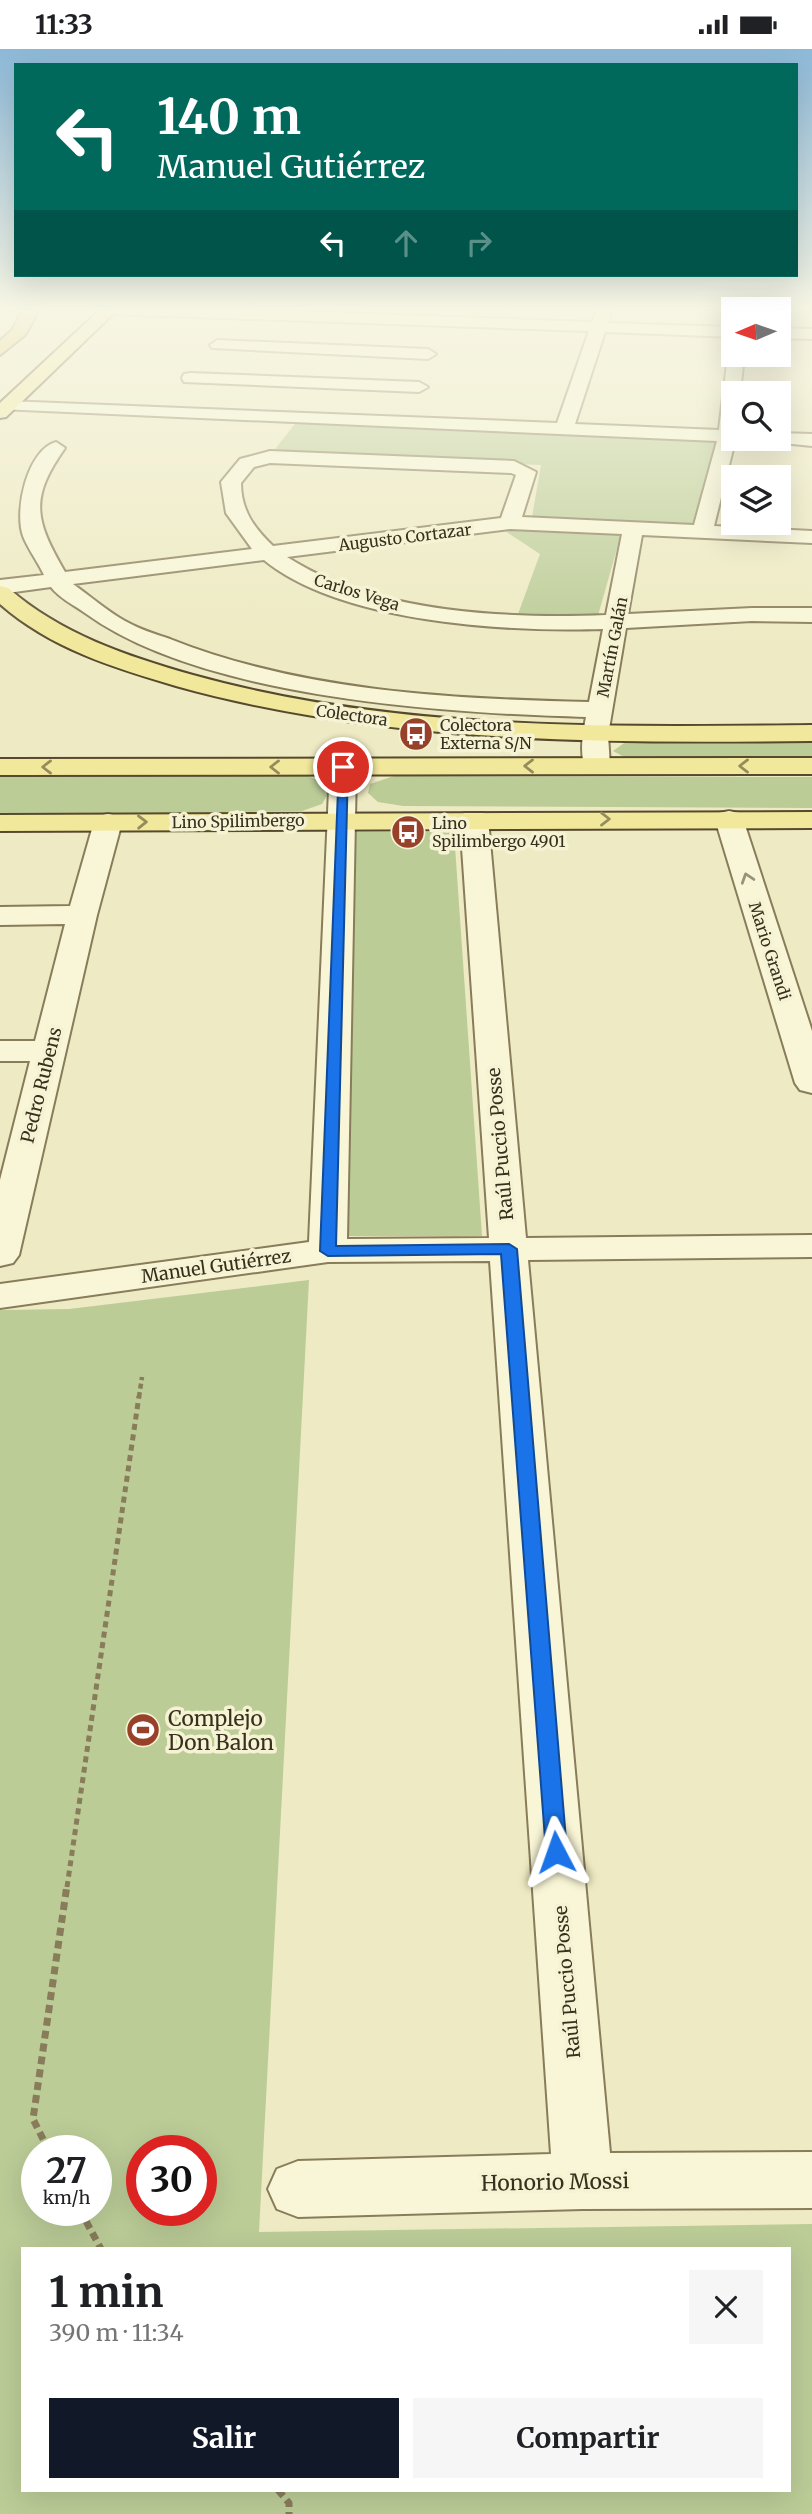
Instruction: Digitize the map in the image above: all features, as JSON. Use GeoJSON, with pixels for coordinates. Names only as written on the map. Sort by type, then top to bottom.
{"type":"FeatureCollection","features":[{"type":"Feature","properties":{"kind":"main road","name":"Colectora"},"geometry":{"type":"LineString","coordinates":[[0,593],[48,628],[103,654],[232,694],[383,721],[471,729],[597,722],[812,733]]}},
{"type":"Feature","properties":{"kind":"main road"},"geometry":{"type":"LineString","coordinates":[[0,767],[812,766]]}},
{"type":"Feature","properties":{"kind":"main road","name":"Lino Spilimbergo"},"geometry":{"type":"LineString","coordinates":[[0,823],[474,819],[812,820]]}},
{"type":"Feature","properties":{"kind":"street"},"geometry":{"type":"LineString","coordinates":[[283,423],[259,450],[263,458],[522,469],[526,472],[510,523]]}},
{"type":"Feature","properties":{"kind":"street"},"geometry":{"type":"LineString","coordinates":[[525,423],[564,429],[721,436]]}},
{"type":"Feature","properties":{"kind":"street"},"geometry":{"type":"LineString","coordinates":[[564,429],[566,423]]}},
{"type":"Feature","properties":{"kind":"street"},"geometry":{"type":"LineString","coordinates":[[791,439],[812,440]]}},
{"type":"Feature","properties":{"kind":"street"},"geometry":{"type":"LineString","coordinates":[[56,448],[34,479],[30,519],[36,546],[58,580],[83,606],[133,633],[208,661],[258,674],[392,699],[502,708],[597,722]]}},
{"type":"Feature","properties":{"kind":"street"},"geometry":{"type":"LineString","coordinates":[[702,532],[726,451]]}},
{"type":"Feature","properties":{"kind":"street","name":"Carlos Vega"},"geometry":{"type":"LineString","coordinates":[[263,458],[239,469],[231,482],[230,491],[238,517],[267,554],[290,569],[335,589],[397,606],[485,620],[617,621],[732,613],[812,615]]}},
{"type":"Feature","properties":{"kind":"street","name":"Augusto Cortazar"},"geometry":{"type":"LineString","coordinates":[[0,587],[510,523],[812,537]]}},
{"type":"Feature","properties":{"kind":"street","name":"Martín Galán"},"geometry":{"type":"LineString","coordinates":[[597,766],[597,722],[633,528]]}},
{"type":"Feature","properties":{"kind":"street"},"geometry":{"type":"LineString","coordinates":[[328,1251],[343,767]]}},
{"type":"Feature","properties":{"kind":"street","name":"Raúl Puccio Posse"},"geometry":{"type":"LineString","coordinates":[[474,819],[583,2181]]}},
{"type":"Feature","properties":{"kind":"street","name":"Mario Grandi"},"geometry":{"type":"LineString","coordinates":[[729,819],[812,1083]]}},
{"type":"Feature","properties":{"kind":"street","name":"Pedro Rubens"},"geometry":{"type":"LineString","coordinates":[[0,1255],[82,915],[108,823]]}},
{"type":"Feature","properties":{"kind":"street"},"geometry":{"type":"LineString","coordinates":[[0,915],[82,915]]}},
{"type":"Feature","properties":{"kind":"street"},"geometry":{"type":"LineString","coordinates":[[0,1051],[49,1051]]}},
{"type":"Feature","properties":{"kind":"street","name":"Manuel Gutiérrez"},"geometry":{"type":"LineString","coordinates":[[0,1296],[328,1251],[812,1246]]}},
{"type":"Feature","properties":{"kind":"street","name":"Honorio Mossi"},"geometry":{"type":"LineString","coordinates":[[298,2189],[583,2181],[812,2180]]}},
{"type":"Feature","properties":{"kind":"path"},"geometry":{"type":"LineString","coordinates":[[41,2135],[33,2119],[142,1377]]}},
{"type":"Feature","properties":{"kind":"path"},"geometry":{"type":"LineString","coordinates":[[89,2226],[100,2247]]}},
{"type":"Feature","properties":{"kind":"path"},"geometry":{"type":"LineString","coordinates":[[280,2492],[289,2503],[289,2514]]}},
{"type":"Feature","properties":{"kind":"green space"},"geometry":{"type":"Polygon","coordinates":[[[331,423],[708,439],[717,442],[694,526],[532,517],[541,465],[283,455],[275,449],[295,424],[331,423]]]}},
{"type":"Feature","properties":{"kind":"green space"},"geometry":{"type":"Polygon","coordinates":[[[527,526],[622,531],[597,619],[518,614],[540,554],[502,529],[527,526]]]}},
{"type":"Feature","properties":{"kind":"green space"},"geometry":{"type":"Polygon","coordinates":[[[812,740],[812,760],[630,760],[613,751],[627,741],[812,740]]]}},
{"type":"Feature","properties":{"kind":"green space"},"geometry":{"type":"Polygon","coordinates":[[[0,774],[302,774],[321,781],[329,792],[322,804],[302,811],[0,816],[0,774]]]}},
{"type":"Feature","properties":{"kind":"green space"},"geometry":{"type":"Polygon","coordinates":[[[394,776],[812,777],[812,808],[403,806],[378,802],[368,793],[370,784],[394,776]]]}},
{"type":"Feature","properties":{"kind":"green space"},"geometry":{"type":"Polygon","coordinates":[[[355,832],[454,832],[482,1236],[342,1236],[355,832]]]}},
{"type":"Feature","properties":{"kind":"green space","name":"Complejo Don Balon"},"geometry":{"type":"Polygon","coordinates":[[[309,1280],[259,2232],[812,2224],[812,2514],[0,2514],[0,1310],[69,1309],[309,1280]]]}},
{"type":"Feature","properties":{"kind":"place","name":"Colectora Externa S/N"},"geometry":{"type":"Point","coordinates":[416,734]}},
{"type":"Feature","properties":{"kind":"place","name":"Lino Spilimbergo 4901"},"geometry":{"type":"Point","coordinates":[408,832]}},
{"type":"Feature","properties":{"kind":"place","name":"Complejo Don Balon"},"geometry":{"type":"Point","coordinates":[143,1730]}},
{"type":"Feature","properties":{"kind":"route"},"geometry":{"type":"LineString","coordinates":[[343,767],[328,1251],[509,1249],[556,1852]]}}]}
